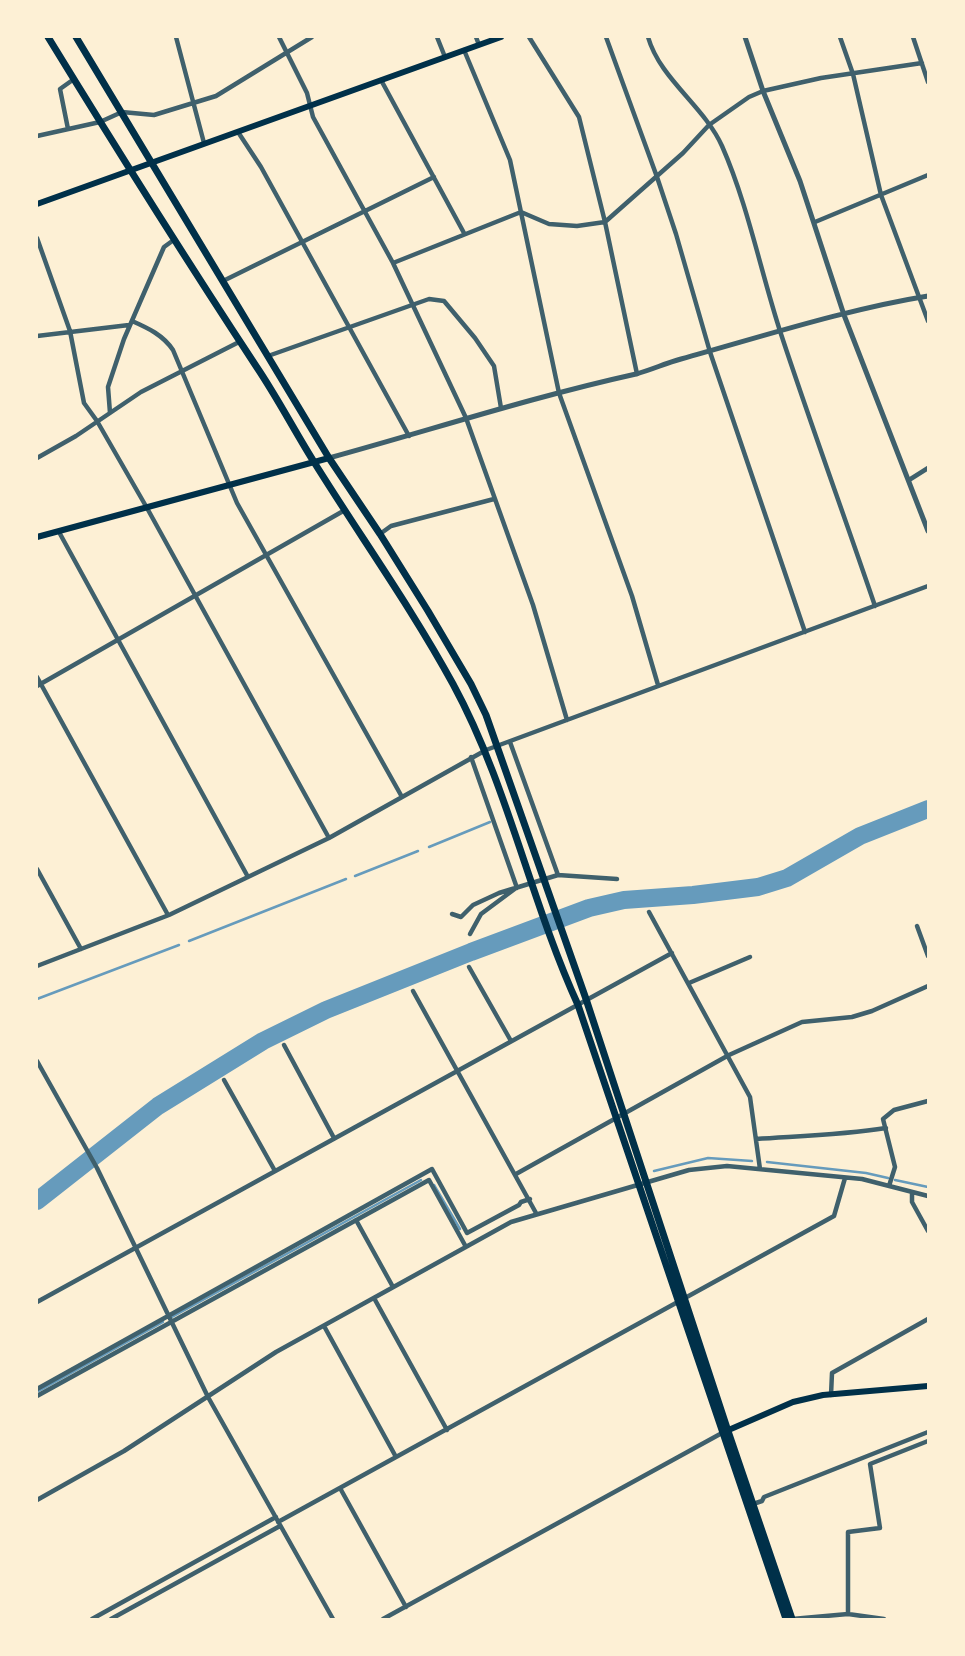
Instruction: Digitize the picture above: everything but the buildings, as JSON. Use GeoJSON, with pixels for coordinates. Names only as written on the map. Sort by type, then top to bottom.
{"type":"FeatureCollection","features":[{"type":"Feature","properties":{"kind":"highway"},"geometry":{"type":"LineString","coordinates":[[48,37],[452,683],[485,750],[550,936],[578,1005],[615,1119],[686,1298],[725,1432],[786,1619]]}},
{"type":"Feature","properties":{"kind":"highway"},"geometry":{"type":"LineString","coordinates":[[76,37],[329,458],[380,534],[471,684],[499,746],[563,931],[624,1113],[678,1303],[753,1504],[792,1619]]}},
{"type":"Feature","properties":{"kind":"main road"},"geometry":{"type":"LineString","coordinates":[[37,204],[501,37]]}},
{"type":"Feature","properties":{"kind":"main road"},"geometry":{"type":"LineString","coordinates":[[37,537],[329,458]]}},
{"type":"Feature","properties":{"kind":"main road"},"geometry":{"type":"LineString","coordinates":[[725,1432],[793,1402],[831,1395],[928,1386]]}},
{"type":"Feature","properties":{"kind":"street"},"geometry":{"type":"LineString","coordinates":[[176,37],[204,143]]}},
{"type":"Feature","properties":{"kind":"street"},"geometry":{"type":"LineString","coordinates":[[279,37],[307,93],[313,117],[393,262],[466,418],[533,606],[567,720]]}},
{"type":"Feature","properties":{"kind":"street"},"geometry":{"type":"LineString","coordinates":[[37,136],[100,121],[122,112],[154,115],[195,104],[216,96],[312,37]]}},
{"type":"Feature","properties":{"kind":"street"},"geometry":{"type":"LineString","coordinates":[[438,37],[445,57]]}},
{"type":"Feature","properties":{"kind":"street"},"geometry":{"type":"LineString","coordinates":[[476,37],[479,45]]}},
{"type":"Feature","properties":{"kind":"street"},"geometry":{"type":"LineString","coordinates":[[529,37],[579,117],[605,222],[637,374]]}},
{"type":"Feature","properties":{"kind":"street"},"geometry":{"type":"LineString","coordinates":[[606,37],[657,177],[710,352],[805,632]]}},
{"type":"Feature","properties":{"kind":"street"},"geometry":{"type":"LineString","coordinates":[[648,37],[653,53],[722,145],[781,332],[875,606]]}},
{"type":"Feature","properties":{"kind":"street"},"geometry":{"type":"LineString","coordinates":[[745,37],[763,91],[815,222],[844,315],[928,531]]}},
{"type":"Feature","properties":{"kind":"street"},"geometry":{"type":"LineString","coordinates":[[840,37],[853,74],[881,195],[928,321]]}},
{"type":"Feature","properties":{"kind":"street"},"geometry":{"type":"LineString","coordinates":[[913,37],[928,82]]}},
{"type":"Feature","properties":{"kind":"street"},"geometry":{"type":"LineString","coordinates":[[464,50],[510,160],[559,393],[632,596],[658,685]]}},
{"type":"Feature","properties":{"kind":"street"},"geometry":{"type":"LineString","coordinates":[[393,262],[521,212],[548,224],[577,226],[605,222],[683,153],[709,125],[749,97],[763,91],[821,78],[922,63]]}},
{"type":"Feature","properties":{"kind":"street"},"geometry":{"type":"LineString","coordinates":[[68,129],[60,89],[74,79]]}},
{"type":"Feature","properties":{"kind":"street"},"geometry":{"type":"LineString","coordinates":[[381,79],[464,233]]}},
{"type":"Feature","properties":{"kind":"street"},"geometry":{"type":"LineString","coordinates":[[237,131],[261,167],[409,436]]}},
{"type":"Feature","properties":{"kind":"street"},"geometry":{"type":"LineString","coordinates":[[815,222],[928,175]]}},
{"type":"Feature","properties":{"kind":"street"},"geometry":{"type":"LineString","coordinates":[[223,281],[434,177]]}},
{"type":"Feature","properties":{"kind":"street"},"geometry":{"type":"LineString","coordinates":[[37,238],[70,331],[84,403],[147,508],[329,838]]}},
{"type":"Feature","properties":{"kind":"street"},"geometry":{"type":"LineString","coordinates":[[110,413],[108,387],[131,323],[164,247],[176,239]]}},
{"type":"Feature","properties":{"kind":"street"},"geometry":{"type":"LineString","coordinates":[[329,458],[501,408],[637,374],[681,359],[844,315],[928,296]]}},
{"type":"Feature","properties":{"kind":"street"},"geometry":{"type":"LineString","coordinates":[[268,356],[429,299],[444,301],[494,366],[501,408]]}},
{"type":"Feature","properties":{"kind":"street"},"geometry":{"type":"LineString","coordinates":[[37,336],[131,323],[153,331],[168,343],[228,484],[402,797]]}},
{"type":"Feature","properties":{"kind":"street"},"geometry":{"type":"LineString","coordinates":[[37,458],[141,392],[239,342]]}},
{"type":"Feature","properties":{"kind":"street"},"geometry":{"type":"LineString","coordinates":[[909,480],[928,468]]}},
{"type":"Feature","properties":{"kind":"street"},"geometry":{"type":"LineString","coordinates":[[380,534],[391,526],[495,499]]}},
{"type":"Feature","properties":{"kind":"street"},"geometry":{"type":"LineString","coordinates":[[38,685],[345,510]]}},
{"type":"Feature","properties":{"kind":"street"},"geometry":{"type":"LineString","coordinates":[[59,532],[248,877]]}},
{"type":"Feature","properties":{"kind":"street"},"geometry":{"type":"LineString","coordinates":[[37,966],[169,915],[329,838],[485,750],[928,586]]}},
{"type":"Feature","properties":{"kind":"street"},"geometry":{"type":"LineString","coordinates":[[37,677],[38,685],[169,915]]}},
{"type":"Feature","properties":{"kind":"street"},"geometry":{"type":"LineString","coordinates":[[509,742],[558,875]]}},
{"type":"Feature","properties":{"kind":"street"},"geometry":{"type":"LineString","coordinates":[[471,757],[517,888]]}},
{"type":"Feature","properties":{"kind":"street"},"geometry":{"type":"LineString","coordinates":[[37,869],[81,949]]}},
{"type":"Feature","properties":{"kind":"street"},"geometry":{"type":"LineString","coordinates":[[452,914],[461,917],[473,905],[558,875],[617,879]]}},
{"type":"Feature","properties":{"kind":"street"},"geometry":{"type":"LineString","coordinates":[[470,934],[481,914],[517,888]]}},
{"type":"Feature","properties":{"kind":"street"},"geometry":{"type":"LineString","coordinates":[[649,912],[750,1097],[760,1169]]}},
{"type":"Feature","properties":{"kind":"street"},"geometry":{"type":"LineString","coordinates":[[917,926],[928,956]]}},
{"type":"Feature","properties":{"kind":"street"},"geometry":{"type":"LineString","coordinates":[[37,1302],[672,953]]}},
{"type":"Feature","properties":{"kind":"street"},"geometry":{"type":"LineString","coordinates":[[689,983],[750,957]]}},
{"type":"Feature","properties":{"kind":"street"},"geometry":{"type":"LineString","coordinates":[[469,967],[511,1041]]}},
{"type":"Feature","properties":{"kind":"street"},"geometry":{"type":"LineString","coordinates":[[516,1174],[729,1055],[802,1022],[852,1017],[928,986]]}},
{"type":"Feature","properties":{"kind":"street"},"geometry":{"type":"LineString","coordinates":[[413,991],[536,1213]]}},
{"type":"Feature","properties":{"kind":"street"},"geometry":{"type":"LineString","coordinates":[[284,1045],[334,1138]]}},
{"type":"Feature","properties":{"kind":"street"},"geometry":{"type":"LineString","coordinates":[[37,1061],[94,1162],[208,1397],[333,1619]]}},
{"type":"Feature","properties":{"kind":"street"},"geometry":{"type":"LineString","coordinates":[[224,1080],[275,1171]]}},
{"type":"Feature","properties":{"kind":"street"},"geometry":{"type":"LineString","coordinates":[[889,1186],[895,1167],[883,1119],[894,1110],[928,1101]]}},
{"type":"Feature","properties":{"kind":"street"},"geometry":{"type":"LineString","coordinates":[[755,1139],[839,1135],[886,1128]]}},
{"type":"Feature","properties":{"kind":"street"},"geometry":{"type":"LineString","coordinates":[[37,1500],[124,1451],[276,1352],[511,1222],[536,1213],[706,1167],[760,1169],[845,1178],[928,1196]]}},
{"type":"Feature","properties":{"kind":"street"},"geometry":{"type":"LineString","coordinates":[[37,1389],[432,1169],[467,1233],[530,1199]]}},
{"type":"Feature","properties":{"kind":"street"},"geometry":{"type":"LineString","coordinates":[[92,1619],[278,1522],[834,1216],[845,1178]]}},
{"type":"Feature","properties":{"kind":"street"},"geometry":{"type":"LineString","coordinates":[[37,1396],[429,1180],[466,1247]]}},
{"type":"Feature","properties":{"kind":"street"},"geometry":{"type":"LineString","coordinates":[[912,1192],[912,1202],[928,1231]]}},
{"type":"Feature","properties":{"kind":"street"},"geometry":{"type":"LineString","coordinates":[[356,1220],[393,1287]]}},
{"type":"Feature","properties":{"kind":"street"},"geometry":{"type":"LineString","coordinates":[[374,1298],[447,1430]]}},
{"type":"Feature","properties":{"kind":"street"},"geometry":{"type":"LineString","coordinates":[[831,1395],[832,1373],[928,1319]]}},
{"type":"Feature","properties":{"kind":"street"},"geometry":{"type":"LineString","coordinates":[[324,1326],[397,1457]]}},
{"type":"Feature","properties":{"kind":"street"},"geometry":{"type":"LineString","coordinates":[[383,1619],[725,1432]]}},
{"type":"Feature","properties":{"kind":"street"},"geometry":{"type":"LineString","coordinates":[[753,1504],[762,1501],[764,1497],[928,1432]]}},
{"type":"Feature","properties":{"kind":"street"},"geometry":{"type":"LineString","coordinates":[[870,1464],[928,1441]]}},
{"type":"Feature","properties":{"kind":"street"},"geometry":{"type":"LineString","coordinates":[[848,1614],[848,1532],[880,1528],[867,1456]]}},
{"type":"Feature","properties":{"kind":"street"},"geometry":{"type":"LineString","coordinates":[[340,1488],[406,1607]]}},
{"type":"Feature","properties":{"kind":"street"},"geometry":{"type":"LineString","coordinates":[[111,1619],[278,1522]]}},
{"type":"Feature","properties":{"kind":"street"},"geometry":{"type":"LineString","coordinates":[[792,1619],[848,1614],[884,1619]]}},
{"type":"Feature","properties":{"kind":"waterway"},"geometry":{"type":"LineString","coordinates":[[37,1201],[158,1106],[263,1041],[326,1010],[589,908],[624,900],[758,887],[787,878],[860,836],[928,809]]}},
{"type":"Feature","properties":{"kind":"waterway"},"geometry":{"type":"LineString","coordinates":[[429,847],[490,822]]}},
{"type":"Feature","properties":{"kind":"waterway"},"geometry":{"type":"LineString","coordinates":[[355,876],[418,851]]}},
{"type":"Feature","properties":{"kind":"waterway"},"geometry":{"type":"LineString","coordinates":[[189,941],[346,879]]}},
{"type":"Feature","properties":{"kind":"waterway"},"geometry":{"type":"LineString","coordinates":[[37,999],[179,945]]}},
{"type":"Feature","properties":{"kind":"waterway"},"geometry":{"type":"LineString","coordinates":[[654,1171],[708,1158],[752,1161]]}},
{"type":"Feature","properties":{"kind":"waterway"},"geometry":{"type":"LineString","coordinates":[[767,1162],[888,1178]]}},
{"type":"Feature","properties":{"kind":"waterway"},"geometry":{"type":"LineString","coordinates":[[172,1317],[421,1180]]}},
{"type":"Feature","properties":{"kind":"waterway"},"geometry":{"type":"LineString","coordinates":[[895,1180],[928,1187]]}},
{"type":"Feature","properties":{"kind":"waterway"},"geometry":{"type":"LineString","coordinates":[[434,1185],[460,1229]]}},
{"type":"Feature","properties":{"kind":"waterway"},"geometry":{"type":"LineString","coordinates":[[37,1392],[163,1322]]}}]}
